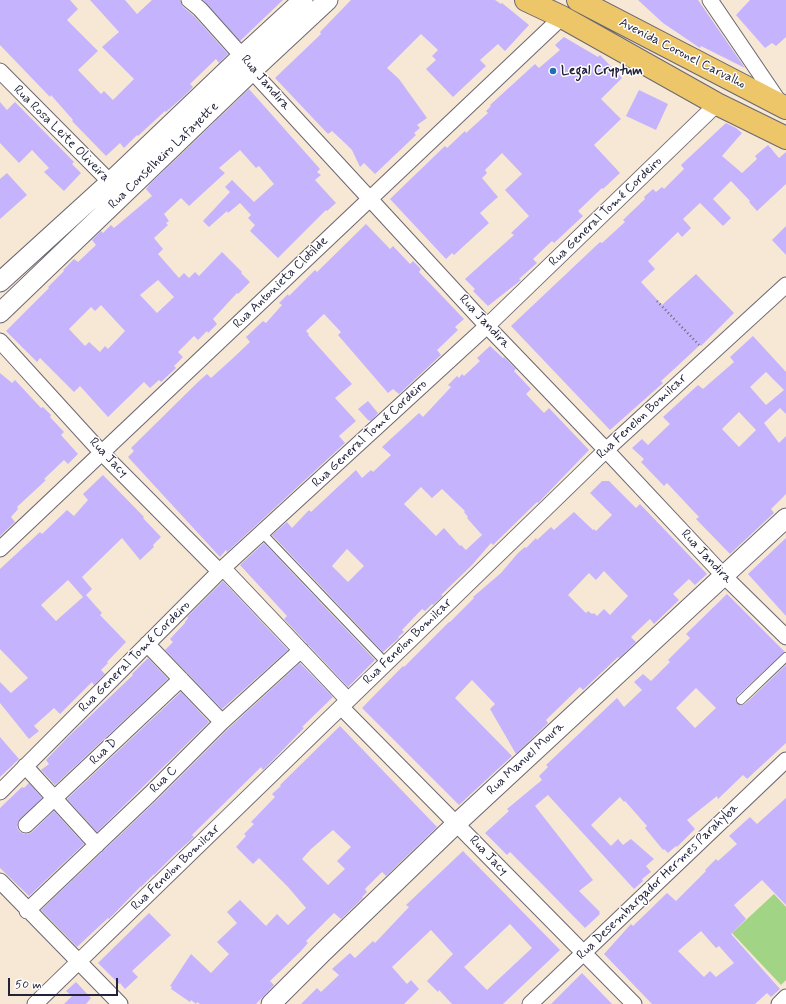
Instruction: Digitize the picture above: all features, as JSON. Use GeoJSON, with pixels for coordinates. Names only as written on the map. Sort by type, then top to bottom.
{"type":"FeatureCollection","features":[{"type":"Feature","properties":{"kind":"main road","name":"Avenida Coronel Carvalho"},"geometry":{"type":"LineString","coordinates":[[526,0],[562,18],[717,104],[786,138]]}},
{"type":"Feature","properties":{"kind":"main road","name":"Avenida Coronel Carvalho"},"geometry":{"type":"LineString","coordinates":[[581,1],[784,107]]}},
{"type":"Feature","properties":{"kind":"street","name":"Rua Jandira"},"geometry":{"type":"LineString","coordinates":[[189,0],[200,9],[247,64],[487,326],[724,576],[786,637]]}},
{"type":"Feature","properties":{"kind":"street","name":"Rua Conselheiro Lafayette"},"geometry":{"type":"LineString","coordinates":[[0,313],[116,189],[247,64],[303,0]]}},
{"type":"Feature","properties":{"kind":"street","name":"Rua Conselheiro Lafayette"},"geometry":{"type":"LineString","coordinates":[[247,64],[328,0]]}},
{"type":"Feature","properties":{"kind":"street"},"geometry":{"type":"LineString","coordinates":[[710,0],[784,107]]}},
{"type":"Feature","properties":{"kind":"street","name":"Rua Antonieta Clotilde"},"geometry":{"type":"LineString","coordinates":[[0,549],[562,18]]}},
{"type":"Feature","properties":{"kind":"street","name":"Rua Rosa Leite Oliveira"},"geometry":{"type":"LineString","coordinates":[[0,71],[116,189]]}},
{"type":"Feature","properties":{"kind":"street","name":"Rua General Tomé Cordeiro"},"geometry":{"type":"LineString","coordinates":[[0,792],[222,570],[487,326],[717,104]]}},
{"type":"Feature","properties":{"kind":"street","name":"Rua Conselheiro Lafayette"},"geometry":{"type":"LineString","coordinates":[[0,282],[116,189]]}},
{"type":"Feature","properties":{"kind":"street","name":"Rua Fenelon Bomilcar"},"geometry":{"type":"LineString","coordinates":[[35,1004],[79,963],[606,450],[786,285]]}},
{"type":"Feature","properties":{"kind":"street","name":"Rua Jacy"},"geometry":{"type":"LineString","coordinates":[[0,341],[102,453],[222,570],[301,650],[345,704],[456,824],[634,1004]]}},
{"type":"Feature","properties":{"kind":"street","name":"Rua Manuel Moura"},"geometry":{"type":"LineString","coordinates":[[271,1004],[456,824],[786,518]]}},
{"type":"Feature","properties":{"kind":"street"},"geometry":{"type":"LineString","coordinates":[[147,644],[222,722]]}},
{"type":"Feature","properties":{"kind":"street","name":"Rua C"},"geometry":{"type":"LineString","coordinates":[[27,910],[150,794],[222,722],[301,650]]}},
{"type":"Feature","properties":{"kind":"street","name":"Rua D"},"geometry":{"type":"LineString","coordinates":[[26,825],[181,678]]}},
{"type":"Feature","properties":{"kind":"street","name":"Rua Desembargador Hermes Parahyba"},"geometry":{"type":"LineString","coordinates":[[530,1004],[786,760]]}},
{"type":"Feature","properties":{"kind":"street"},"geometry":{"type":"LineString","coordinates":[[25,766],[97,845]]}},
{"type":"Feature","properties":{"kind":"street"},"geometry":{"type":"LineString","coordinates":[[0,881],[120,1004]]}},
{"type":"Feature","properties":{"kind":"street"},"geometry":{"type":"LineString","coordinates":[[779,1004],[786,997]]}},
{"type":"Feature","properties":{"kind":"lane"},"geometry":{"type":"LineString","coordinates":[[262,532],[386,663]]}},
{"type":"Feature","properties":{"kind":"lane"},"geometry":{"type":"LineString","coordinates":[[741,700],[786,657]]}},
{"type":"Feature","properties":{"kind":"path"},"geometry":{"type":"LineString","coordinates":[[657,301],[709,356]]}},
{"type":"Feature","properties":{"kind":"green space"},"geometry":{"type":"Polygon","coordinates":[[[774,894],[786,907],[786,980],[781,985],[732,933],[774,894]]]}},
{"type":"Feature","properties":{"kind":"building"},"geometry":{"type":"Polygon","coordinates":[[[0,0],[70,0],[78,9],[67,20],[98,51],[78,70],[101,94],[104,91],[113,100],[134,79],[102,47],[119,32],[90,0],[125,0],[137,14],[152,0],[180,0],[183,7],[194,16],[228,54],[219,63],[216,59],[190,84],[193,87],[184,96],[138,136],[137,135],[124,148],[120,143],[106,156],[72,121],[73,120],[51,95],[50,97],[0,45],[0,0]]]}},
{"type":"Feature","properties":{"kind":"building"},"geometry":{"type":"Polygon","coordinates":[[[203,0],[283,0],[240,41],[203,0]]]}},
{"type":"Feature","properties":{"kind":"building"},"geometry":{"type":"Polygon","coordinates":[[[351,0],[495,0],[501,4],[502,3],[529,25],[505,51],[498,44],[480,60],[486,66],[453,97],[426,69],[436,60],[432,56],[438,50],[421,34],[387,68],[399,79],[427,118],[417,125],[420,128],[414,133],[416,135],[375,174],[364,163],[360,167],[352,150],[332,131],[328,134],[275,78],[321,34],[320,32],[351,0]]]}},
{"type":"Feature","properties":{"kind":"building"},"geometry":{"type":"Polygon","coordinates":[[[638,0],[698,0],[745,68],[701,46],[700,48],[663,23],[638,0]]]}},
{"type":"Feature","properties":{"kind":"building"},"geometry":{"type":"Polygon","coordinates":[[[750,0],[786,0],[786,37],[776,46],[772,43],[765,48],[736,15],[750,0]]]}},
{"type":"Feature","properties":{"kind":"building"},"geometry":{"type":"Polygon","coordinates":[[[564,37],[598,57],[600,55],[622,78],[601,99],[621,119],[594,145],[620,173],[578,211],[583,216],[554,243],[552,241],[533,259],[537,263],[519,279],[521,280],[488,306],[473,291],[475,289],[465,279],[514,235],[511,233],[529,216],[505,190],[522,174],[502,153],[485,170],[487,173],[482,178],[498,197],[480,213],[489,223],[454,255],[452,253],[446,259],[390,199],[445,146],[447,148],[465,131],[466,133],[488,113],[486,111],[491,106],[490,105],[535,64],[539,68],[560,50],[555,45],[564,37]]]}},
{"type":"Feature","properties":{"kind":"building"},"geometry":{"type":"Polygon","coordinates":[[[249,89],[320,169],[317,172],[321,175],[315,180],[336,203],[327,211],[326,210],[278,258],[250,231],[255,225],[248,218],[251,215],[240,203],[228,213],[227,211],[209,227],[203,221],[230,192],[225,187],[232,180],[254,202],[274,184],[259,166],[256,168],[240,150],[219,168],[225,173],[189,206],[181,198],[164,214],[169,221],[166,223],[168,225],[154,238],[163,249],[158,254],[179,278],[184,273],[189,278],[195,272],[199,276],[222,252],[250,282],[238,294],[237,293],[213,319],[217,324],[208,333],[207,331],[198,340],[194,336],[178,352],[183,357],[174,366],[176,368],[161,382],[159,380],[150,388],[144,382],[108,417],[80,386],[74,392],[40,358],[37,362],[6,331],[49,288],[48,287],[74,259],[78,262],[96,245],[92,240],[101,231],[103,233],[111,225],[114,228],[152,196],[146,189],[249,89]],[[158,280],[140,295],[157,313],[174,297],[158,280]],[[101,305],[95,311],[91,307],[69,329],[85,346],[89,342],[100,352],[105,346],[108,349],[125,331],[101,305]]]}},
{"type":"Feature","properties":{"kind":"building"},"geometry":{"type":"Polygon","coordinates":[[[639,90],[668,104],[656,130],[626,116],[639,90]]]}},
{"type":"Feature","properties":{"kind":"building"},"geometry":{"type":"Polygon","coordinates":[[[0,102],[7,110],[15,102],[74,162],[72,164],[81,173],[64,191],[44,172],[49,168],[32,150],[19,163],[0,143],[0,102]]]}},
{"type":"Feature","properties":{"kind":"building"},"geometry":{"type":"Polygon","coordinates":[[[726,123],[742,133],[722,156],[742,173],[757,159],[755,156],[768,145],[779,158],[786,152],[786,184],[757,211],[749,202],[750,201],[731,181],[713,199],[731,218],[723,226],[700,203],[683,219],[691,228],[682,237],[678,232],[648,261],[655,269],[641,282],[662,305],[696,274],[734,313],[701,346],[700,345],[661,381],[663,383],[610,430],[511,326],[600,242],[602,243],[625,222],[623,220],[645,199],[644,197],[653,189],[656,192],[662,187],[664,189],[684,169],[681,165],[726,123]]]}},
{"type":"Feature","properties":{"kind":"building"},"geometry":{"type":"Polygon","coordinates":[[[7,173],[27,195],[0,219],[0,179],[7,173]]]}},
{"type":"Feature","properties":{"kind":"building"},"geometry":{"type":"Polygon","coordinates":[[[366,224],[390,249],[393,246],[410,264],[413,261],[421,269],[419,272],[464,319],[455,327],[458,330],[437,350],[441,355],[399,394],[393,389],[388,393],[338,335],[341,332],[324,314],[306,331],[352,384],[335,398],[356,421],[339,436],[345,443],[220,557],[128,457],[134,451],[131,448],[198,382],[207,374],[211,378],[250,342],[246,337],[263,321],[266,323],[282,305],[279,303],[288,294],[289,296],[315,270],[317,272],[366,224]]]}},
{"type":"Feature","properties":{"kind":"building"},"geometry":{"type":"Polygon","coordinates":[[[786,226],[786,255],[772,240],[786,226]]]}},
{"type":"Feature","properties":{"kind":"building"},"geometry":{"type":"Polygon","coordinates":[[[753,336],[786,372],[786,414],[780,408],[764,423],[779,443],[786,436],[786,494],[771,509],[774,513],[730,554],[696,519],[699,517],[667,483],[664,486],[641,462],[644,459],[632,448],[642,439],[648,445],[670,424],[663,417],[698,385],[703,389],[734,362],[730,357],[753,336]],[[766,372],[750,387],[766,405],[784,390],[766,372]],[[739,412],[722,429],[739,447],[756,430],[739,412]]]}},
{"type":"Feature","properties":{"kind":"building"},"geometry":{"type":"Polygon","coordinates":[[[490,346],[503,358],[504,357],[516,369],[514,371],[531,389],[526,394],[544,413],[549,408],[589,450],[538,503],[537,502],[493,545],[491,543],[472,565],[441,595],[443,596],[425,611],[422,609],[402,630],[404,632],[398,637],[399,638],[383,652],[272,535],[287,522],[292,528],[309,510],[311,512],[356,470],[362,478],[371,470],[373,472],[391,455],[382,447],[419,413],[423,417],[451,387],[448,385],[457,376],[459,378],[462,374],[464,376],[480,361],[477,358],[490,346]],[[421,487],[404,504],[436,536],[444,528],[460,546],[461,545],[466,550],[482,535],[467,518],[468,517],[464,512],[465,511],[442,489],[432,498],[421,487]],[[347,549],[332,566],[348,582],[364,566],[347,549]]]}},
{"type":"Feature","properties":{"kind":"building"},"geometry":{"type":"Polygon","coordinates":[[[0,373],[12,383],[15,380],[41,408],[43,407],[51,415],[50,417],[64,432],[61,435],[78,454],[68,464],[64,460],[44,479],[46,480],[17,507],[18,509],[11,517],[15,522],[0,536],[0,373]]]}},
{"type":"Feature","properties":{"kind":"building"},"geometry":{"type":"Polygon","coordinates":[[[368,401],[378,413],[371,421],[368,420],[358,409],[368,401]]]}},
{"type":"Feature","properties":{"kind":"building"},"geometry":{"type":"Polygon","coordinates":[[[103,475],[144,517],[143,518],[161,537],[153,545],[154,547],[140,560],[122,538],[82,577],[92,589],[86,595],[102,613],[100,615],[126,642],[101,670],[105,674],[94,685],[92,682],[60,714],[54,708],[34,726],[39,731],[29,739],[0,703],[0,682],[11,693],[28,678],[0,649],[0,569],[40,532],[42,534],[67,510],[74,516],[88,500],[83,494],[103,475]],[[68,580],[41,605],[56,621],[83,597],[68,580]]]}},
{"type":"Feature","properties":{"kind":"building"},"geometry":{"type":"Polygon","coordinates":[[[602,481],[609,481],[636,508],[640,504],[707,574],[695,585],[689,579],[673,594],[679,600],[654,624],[650,619],[631,637],[636,642],[583,690],[580,687],[546,720],[548,723],[516,754],[490,709],[495,704],[472,680],[455,698],[512,756],[459,805],[362,708],[403,666],[404,667],[474,598],[473,597],[501,573],[518,553],[525,547],[526,548],[536,538],[537,540],[551,527],[554,530],[574,512],[593,530],[594,529],[596,531],[612,515],[590,493],[602,481]],[[604,571],[596,580],[589,573],[568,595],[586,613],[588,611],[597,616],[604,609],[610,615],[628,596],[604,571]]]}},
{"type":"Feature","properties":{"kind":"building"},"geometry":{"type":"Polygon","coordinates":[[[786,538],[786,616],[748,574],[786,538]]]}},
{"type":"Feature","properties":{"kind":"building"},"geometry":{"type":"Polygon","coordinates":[[[264,543],[375,660],[348,687],[284,619],[287,616],[240,565],[264,543]]]}},
{"type":"Feature","properties":{"kind":"building"},"geometry":{"type":"Polygon","coordinates":[[[223,581],[288,650],[222,709],[165,650],[173,642],[170,639],[185,623],[188,618],[187,617],[223,581]]]}},
{"type":"Feature","properties":{"kind":"building"},"geometry":{"type":"Polygon","coordinates":[[[727,594],[785,652],[737,696],[736,701],[739,705],[745,704],[786,665],[786,743],[747,779],[743,775],[718,799],[717,796],[687,820],[695,829],[677,847],[676,846],[668,853],[664,849],[663,850],[645,828],[647,826],[620,797],[591,825],[611,846],[618,839],[623,845],[631,839],[654,859],[646,866],[651,872],[642,879],[643,881],[634,889],[548,795],[535,806],[593,880],[579,891],[600,912],[600,914],[585,928],[510,852],[507,855],[485,833],[509,811],[507,809],[542,780],[539,776],[548,767],[546,765],[617,698],[624,707],[642,690],[634,682],[643,674],[651,681],[670,662],[668,660],[690,638],[686,634],[727,594]],[[696,688],[676,708],[695,728],[716,708],[696,688]]]}},
{"type":"Feature","properties":{"kind":"building"},"geometry":{"type":"Polygon","coordinates":[[[148,658],[168,679],[55,785],[41,770],[49,764],[46,760],[133,675],[132,674],[148,658]]]}},
{"type":"Feature","properties":{"kind":"building"},"geometry":{"type":"Polygon","coordinates":[[[300,663],[333,697],[302,727],[304,728],[263,770],[261,767],[192,835],[194,837],[141,886],[109,919],[108,918],[77,947],[41,910],[156,801],[228,729],[300,663]]]}},
{"type":"Feature","properties":{"kind":"building"},"geometry":{"type":"Polygon","coordinates":[[[181,692],[209,722],[97,832],[67,799],[181,692]]]}},
{"type":"Feature","properties":{"kind":"building"},"geometry":{"type":"Polygon","coordinates":[[[340,726],[437,827],[386,876],[382,872],[365,889],[367,892],[362,897],[363,898],[341,919],[334,913],[306,941],[308,943],[300,952],[270,981],[274,985],[256,1004],[200,1004],[197,1002],[196,1004],[191,1000],[190,1002],[171,989],[172,987],[170,986],[191,954],[211,973],[229,954],[217,942],[237,923],[227,912],[240,900],[266,926],[277,914],[288,925],[306,908],[288,887],[259,858],[253,864],[236,847],[246,836],[244,834],[254,824],[251,822],[275,797],[272,794],[281,786],[280,785],[340,726]],[[333,830],[302,859],[328,885],[345,869],[337,861],[351,847],[333,830]]]}},
{"type":"Feature","properties":{"kind":"building"},"geometry":{"type":"Polygon","coordinates":[[[0,737],[19,759],[0,777],[0,737]]]}},
{"type":"Feature","properties":{"kind":"building"},"geometry":{"type":"Polygon","coordinates":[[[29,783],[42,798],[20,819],[17,827],[19,831],[24,834],[32,832],[54,811],[84,844],[29,896],[0,868],[0,808],[22,787],[24,788],[29,783]]]}},
{"type":"Feature","properties":{"kind":"building"},"geometry":{"type":"Polygon","coordinates":[[[786,798],[786,905],[762,880],[734,905],[746,919],[731,934],[780,989],[771,997],[767,993],[755,1004],[652,1004],[604,954],[631,924],[633,926],[667,893],[676,901],[716,859],[718,861],[737,844],[729,836],[750,817],[757,824],[786,798]],[[701,931],[678,951],[704,977],[710,971],[716,977],[734,963],[719,946],[716,948],[701,931]]]}},
{"type":"Feature","properties":{"kind":"building"},"geometry":{"type":"Polygon","coordinates":[[[463,851],[560,950],[503,1004],[452,1004],[439,990],[438,992],[427,981],[453,954],[431,930],[392,967],[407,984],[411,980],[419,989],[404,1004],[301,1004],[317,988],[321,992],[339,975],[332,969],[350,953],[355,958],[373,941],[375,943],[409,907],[406,905],[463,851]],[[510,924],[464,967],[487,990],[532,948],[510,924]]]}},
{"type":"Feature","properties":{"kind":"building"},"geometry":{"type":"Polygon","coordinates":[[[149,913],[171,935],[132,971],[138,977],[125,989],[98,963],[149,913]]]}},
{"type":"Feature","properties":{"kind":"building"},"geometry":{"type":"Polygon","coordinates":[[[582,973],[612,1004],[551,1004],[582,973]]]}},
{"type":"Feature","properties":{"kind":"building"},"geometry":{"type":"Polygon","coordinates":[[[76,982],[91,998],[86,1004],[64,1004],[72,996],[66,991],[76,982]]]}},
{"type":"Feature","properties":{"kind":"place","name":"Legal Cryptum"},"geometry":{"type":"Point","coordinates":[553,71]}}]}
